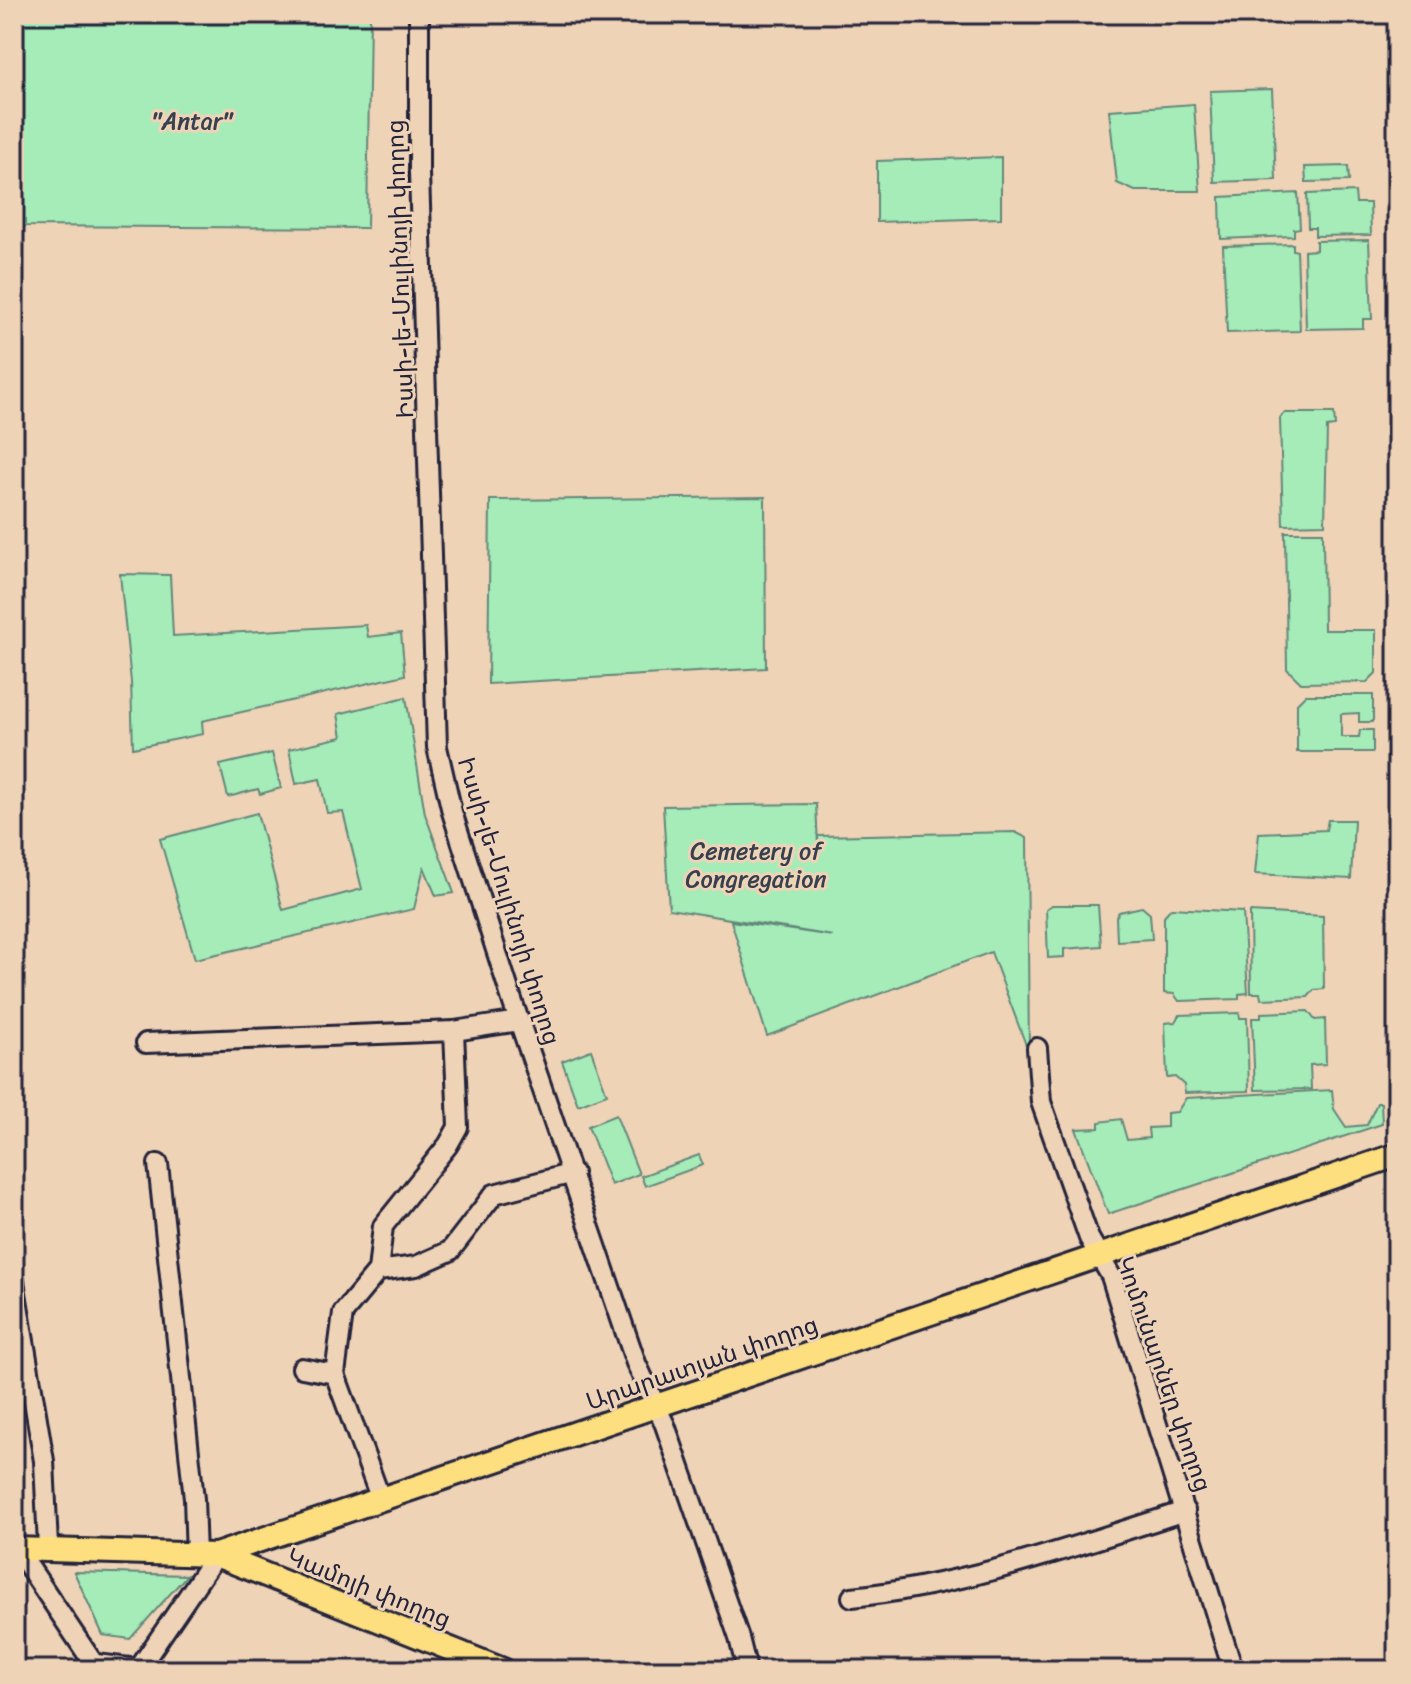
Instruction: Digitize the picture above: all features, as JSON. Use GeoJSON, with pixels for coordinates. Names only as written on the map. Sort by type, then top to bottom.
{"type":"FeatureCollection","features":[{"type":"Feature","properties":{"kind":"main road","name":"Արարատյան փողոց"},"geometry":{"type":"LineString","coordinates":[[15,1549],[48,1547],[206,1556],[381,1500],[1397,1155]]}},
{"type":"Feature","properties":{"kind":"main road","name":"Կամոյի փողոց"},"geometry":{"type":"LineString","coordinates":[[206,1556],[503,1670]]}},
{"type":"Feature","properties":{"kind":"street","name":"Իսսի-լե-Մուլինոյի փողոց"},"geometry":{"type":"LineString","coordinates":[[419,14],[419,173],[437,747],[452,812],[519,1021],[636,1363],[656,1407],[734,1623],[747,1670]]}},
{"type":"Feature","properties":{"kind":"street"},"geometry":{"type":"LineString","coordinates":[[146,1043],[454,1031],[519,1021]]}},
{"type":"Feature","properties":{"kind":"street"},"geometry":{"type":"LineString","coordinates":[[381,1500],[335,1374],[343,1313],[378,1271],[383,1226],[448,1145],[458,1127],[454,1031]]}},
{"type":"Feature","properties":{"kind":"street","name":"Կոմունարներ փողոց"},"geometry":{"type":"LineString","coordinates":[[1037,1048],[1041,1102],[1099,1255],[1111,1276],[1233,1670]]}},
{"type":"Feature","properties":{"kind":"street"},"geometry":{"type":"LineString","coordinates":[[15,1549],[97,1667],[144,1669],[206,1556],[194,1499],[158,1164]]}},
{"type":"Feature","properties":{"kind":"street"},"geometry":{"type":"LineString","coordinates":[[378,1271],[416,1266],[450,1251],[494,1194],[573,1173]]}},
{"type":"Feature","properties":{"kind":"street"},"geometry":{"type":"LineString","coordinates":[[14,1281],[44,1461],[48,1547]]}},
{"type":"Feature","properties":{"kind":"street"},"geometry":{"type":"LineString","coordinates":[[302,1368],[335,1374]]}},
{"type":"Feature","properties":{"kind":"street"},"geometry":{"type":"LineString","coordinates":[[852,1597],[921,1590],[1043,1556],[1185,1511]]}},
{"type":"Feature","properties":{"kind":"green space","name":"\"Antar\""},"geometry":{"type":"Polygon","coordinates":[[[14,14],[370,14],[367,228],[14,226],[14,14]]]}},
{"type":"Feature","properties":{"kind":"green space"},"geometry":{"type":"Polygon","coordinates":[[[1272,89],[1276,180],[1214,182],[1210,91],[1272,89]]]}},
{"type":"Feature","properties":{"kind":"green space"},"geometry":{"type":"Polygon","coordinates":[[[1194,104],[1200,191],[1135,191],[1117,183],[1109,110],[1194,104]]]}},
{"type":"Feature","properties":{"kind":"green space"},"geometry":{"type":"Polygon","coordinates":[[[1001,157],[1001,218],[877,222],[877,161],[1001,157]]]}},
{"type":"Feature","properties":{"kind":"green space"},"geometry":{"type":"Polygon","coordinates":[[[1348,166],[1349,181],[1306,182],[1305,167],[1348,166]]]}},
{"type":"Feature","properties":{"kind":"green space"},"geometry":{"type":"Polygon","coordinates":[[[1355,192],[1356,203],[1370,203],[1371,235],[1315,236],[1315,228],[1308,228],[1307,194],[1355,192]]]}},
{"type":"Feature","properties":{"kind":"green space"},"geometry":{"type":"Polygon","coordinates":[[[1298,193],[1300,228],[1294,229],[1294,236],[1221,239],[1220,197],[1298,193]]]}},
{"type":"Feature","properties":{"kind":"green space"},"geometry":{"type":"Polygon","coordinates":[[[1369,240],[1372,319],[1363,319],[1363,328],[1306,329],[1304,251],[1316,250],[1316,241],[1369,240]]]}},
{"type":"Feature","properties":{"kind":"green space"},"geometry":{"type":"Polygon","coordinates":[[[1293,244],[1293,250],[1297,251],[1300,331],[1227,333],[1223,246],[1293,244]]]}},
{"type":"Feature","properties":{"kind":"green space"},"geometry":{"type":"Polygon","coordinates":[[[1284,413],[1334,413],[1335,426],[1327,427],[1325,524],[1283,525],[1280,418],[1284,413]]]}},
{"type":"Feature","properties":{"kind":"green space"},"geometry":{"type":"Polygon","coordinates":[[[765,497],[766,668],[488,684],[490,500],[765,497]]]}},
{"type":"Feature","properties":{"kind":"green space"},"geometry":{"type":"Polygon","coordinates":[[[1285,532],[1323,532],[1324,630],[1376,630],[1376,673],[1367,682],[1301,683],[1287,669],[1285,532]]]}},
{"type":"Feature","properties":{"kind":"green space"},"geometry":{"type":"Polygon","coordinates":[[[120,574],[170,575],[173,636],[366,625],[368,637],[401,633],[405,675],[202,721],[203,734],[133,748],[131,682],[120,574]]]}},
{"type":"Feature","properties":{"kind":"green space"},"geometry":{"type":"Polygon","coordinates":[[[1305,695],[1373,695],[1373,722],[1359,722],[1359,713],[1341,714],[1341,737],[1359,737],[1360,730],[1373,730],[1373,752],[1297,752],[1297,703],[1305,695]]]}},
{"type":"Feature","properties":{"kind":"green space"},"geometry":{"type":"Polygon","coordinates":[[[406,697],[425,814],[454,893],[436,896],[424,867],[414,909],[195,959],[160,839],[257,813],[283,910],[362,889],[343,812],[327,813],[320,779],[296,784],[289,749],[342,737],[338,714],[406,697]]]}},
{"type":"Feature","properties":{"kind":"green space"},"geometry":{"type":"Polygon","coordinates":[[[272,753],[281,788],[260,794],[258,789],[228,797],[220,765],[272,753]]]}},
{"type":"Feature","properties":{"kind":"green space","name":"Cemetery of Congregation"},"geometry":{"type":"Polygon","coordinates":[[[816,804],[818,846],[818,836],[1015,832],[1027,838],[1029,1053],[991,952],[767,1036],[731,921],[833,936],[669,909],[663,806],[816,804]]]}},
{"type":"Feature","properties":{"kind":"green space"},"geometry":{"type":"Polygon","coordinates":[[[1328,820],[1354,820],[1351,879],[1255,874],[1259,833],[1326,830],[1328,820]]]}},
{"type":"Feature","properties":{"kind":"green space"},"geometry":{"type":"Polygon","coordinates":[[[1052,905],[1098,905],[1101,946],[1064,949],[1064,957],[1048,958],[1046,909],[1052,905]]]}},
{"type":"Feature","properties":{"kind":"green space"},"geometry":{"type":"Polygon","coordinates":[[[1142,907],[1150,914],[1152,939],[1117,941],[1116,917],[1119,912],[1142,907]]]}},
{"type":"Feature","properties":{"kind":"green space"},"geometry":{"type":"Polygon","coordinates":[[[1171,908],[1243,912],[1248,993],[1239,994],[1239,999],[1179,1001],[1174,994],[1164,993],[1164,916],[1171,908]]]}},
{"type":"Feature","properties":{"kind":"green space"},"geometry":{"type":"Polygon","coordinates":[[[1250,912],[1323,916],[1324,989],[1314,990],[1308,997],[1261,999],[1260,993],[1251,993],[1250,912]]]}},
{"type":"Feature","properties":{"kind":"green space"},"geometry":{"type":"Polygon","coordinates":[[[1308,1011],[1315,1020],[1325,1019],[1326,1064],[1310,1065],[1311,1089],[1255,1090],[1252,1018],[1261,1018],[1261,1013],[1308,1011]]]}},
{"type":"Feature","properties":{"kind":"green space"},"geometry":{"type":"Polygon","coordinates":[[[1239,1013],[1240,1018],[1247,1018],[1249,1091],[1185,1093],[1184,1085],[1175,1077],[1167,1078],[1165,1023],[1175,1022],[1179,1015],[1239,1013]]]}},
{"type":"Feature","properties":{"kind":"green space"},"geometry":{"type":"Polygon","coordinates":[[[591,1050],[607,1094],[578,1105],[562,1061],[591,1050]]]}},
{"type":"Feature","properties":{"kind":"green space"},"geometry":{"type":"Polygon","coordinates":[[[1332,1090],[1334,1109],[1346,1127],[1367,1125],[1377,1103],[1381,1103],[1382,1124],[1108,1214],[1076,1129],[1099,1128],[1099,1122],[1121,1119],[1127,1140],[1149,1138],[1148,1128],[1167,1127],[1167,1113],[1177,1112],[1186,1098],[1332,1090]]]}},
{"type":"Feature","properties":{"kind":"green space"},"geometry":{"type":"Polygon","coordinates":[[[616,1115],[639,1174],[611,1185],[588,1126],[616,1115]]]}},
{"type":"Feature","properties":{"kind":"green space"},"geometry":{"type":"Polygon","coordinates":[[[699,1155],[703,1165],[645,1186],[641,1176],[699,1155]]]}},
{"type":"Feature","properties":{"kind":"green space"},"geometry":{"type":"Polygon","coordinates":[[[74,1572],[187,1575],[130,1639],[103,1635],[74,1572]]]}}]}
